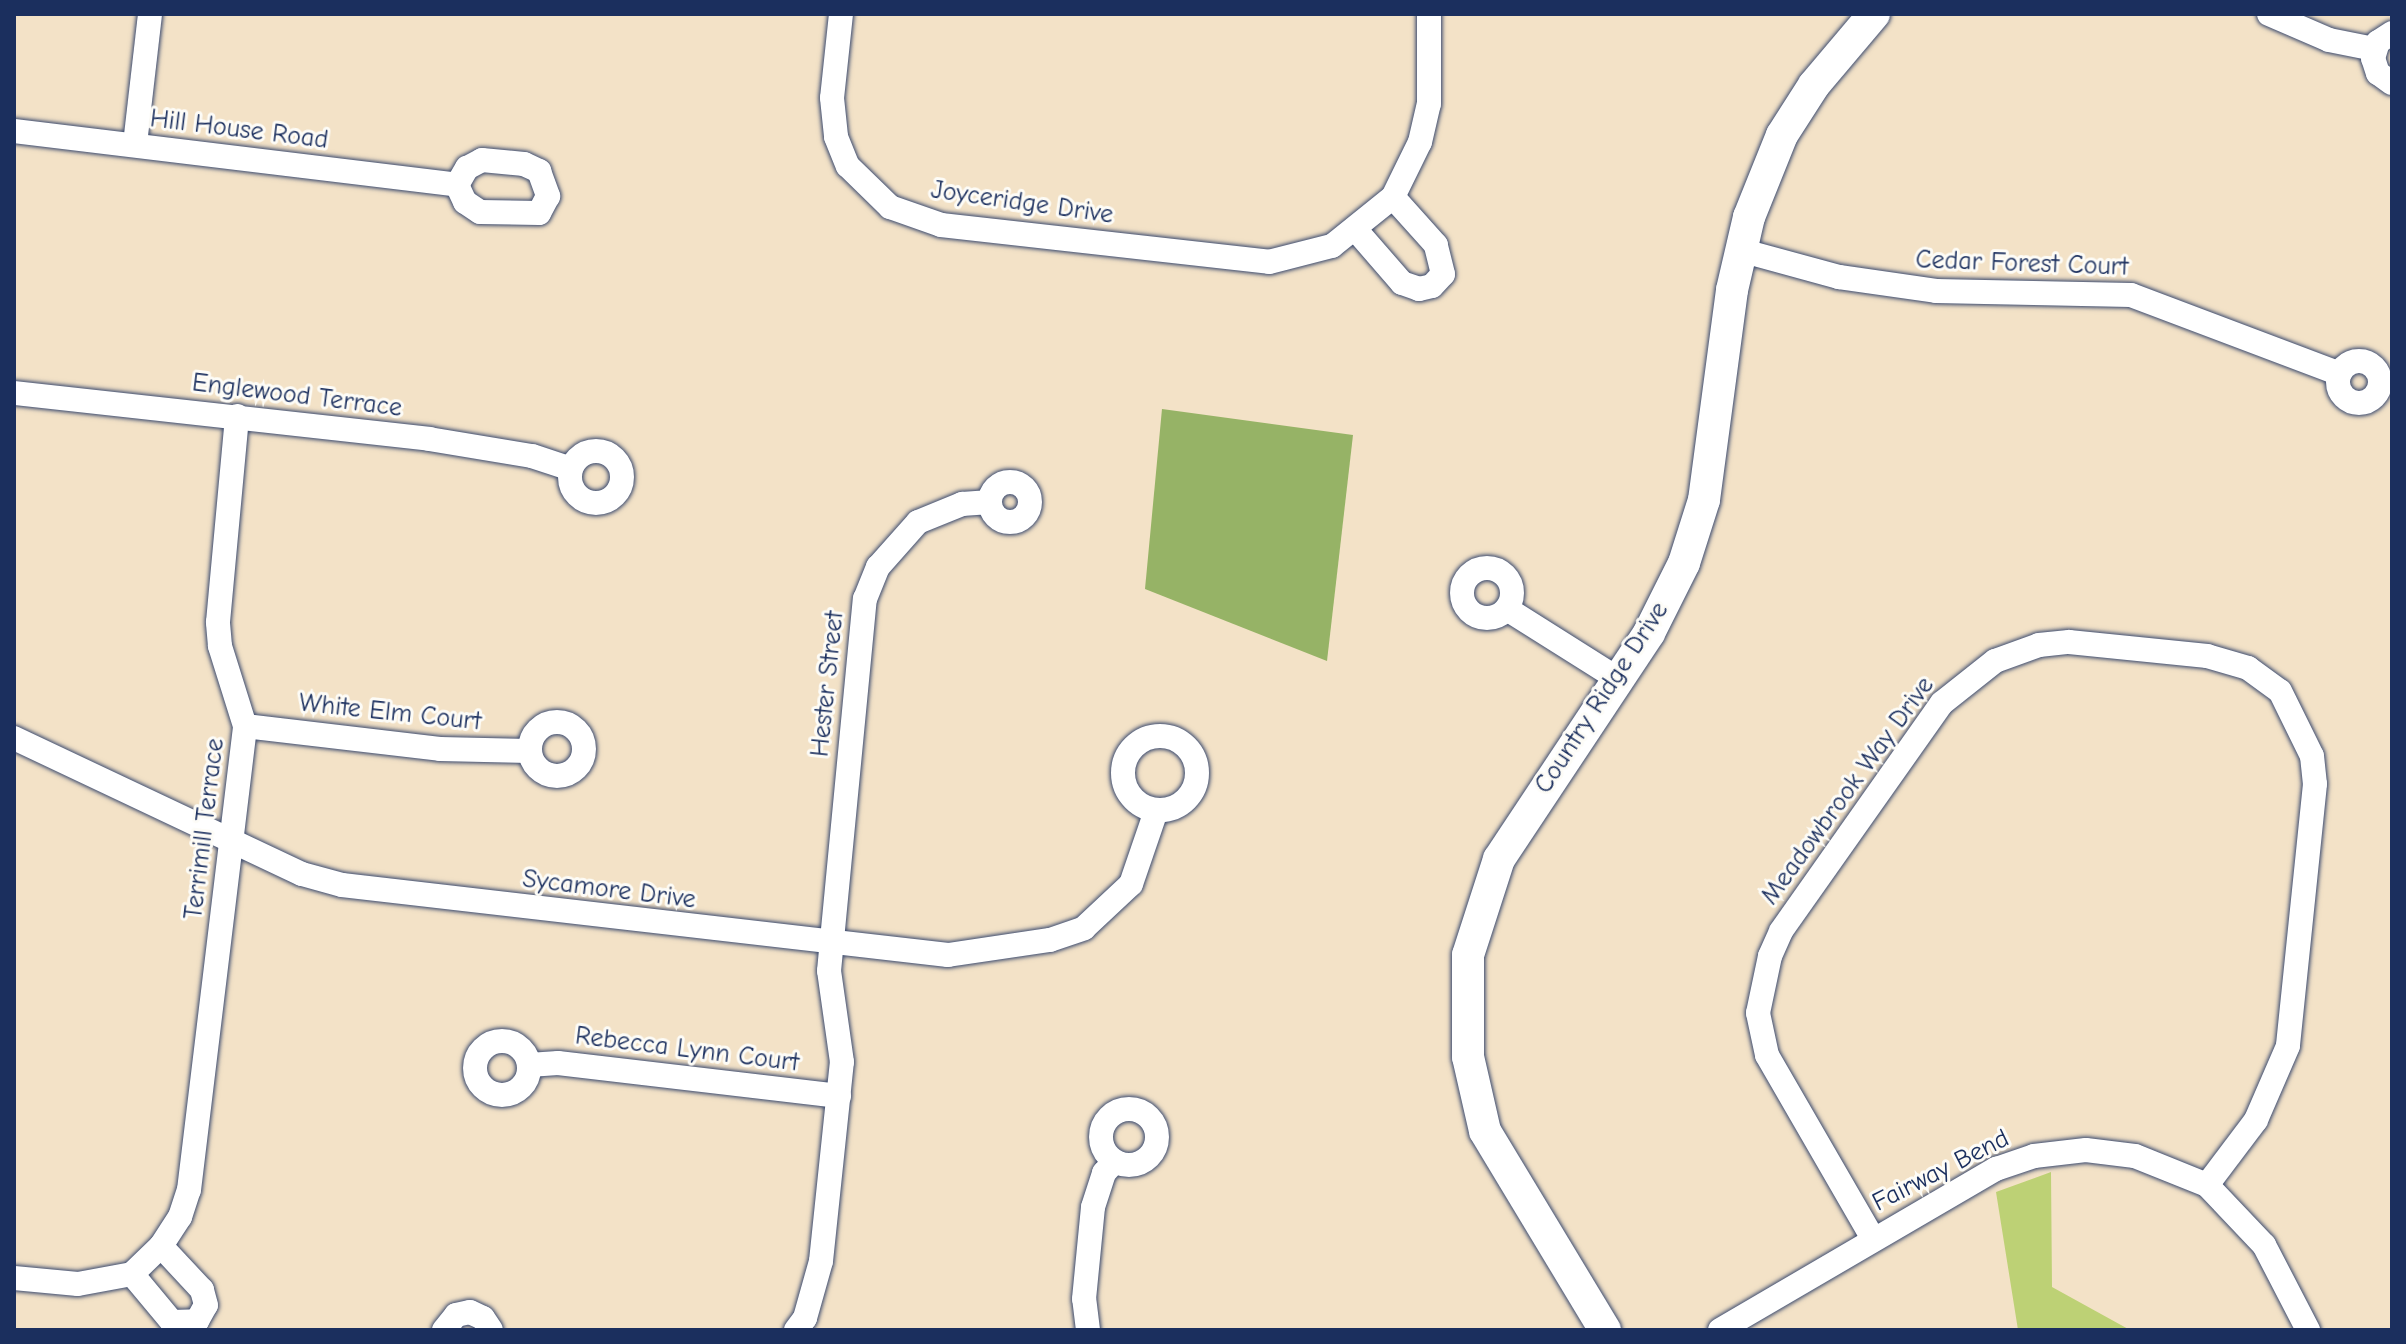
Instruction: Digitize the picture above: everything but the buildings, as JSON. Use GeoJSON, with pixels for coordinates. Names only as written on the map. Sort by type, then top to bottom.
{"type":"FeatureCollection","features":[{"type":"Feature","properties":{"kind":"street"},"geometry":{"type":"LineString","coordinates":[[135,144],[150,14]]}},
{"type":"Feature","properties":{"kind":"street","name":"Joyceridge Drive"},"geometry":{"type":"LineString","coordinates":[[841,14],[832,98],[836,137],[848,166],[890,207],[941,225],[1269,262],[1332,246],[1356,230],[1393,197],[1420,142],[1429,104],[1429,14]]}},
{"type":"Feature","properties":{"kind":"street","name":"Country Ridge Drive"},"geometry":{"type":"LineString","coordinates":[[1605,1330],[1485,1131],[1473,1095],[1465,998],[1476,921],[1499,859],[1668,599],[1704,500],[1740,250],[1782,135],[1814,85],[1874,14]]}},
{"type":"Feature","properties":{"kind":"street"},"geometry":{"type":"LineString","coordinates":[[2269,14],[2329,40],[2383,41],[2378,73],[2392,83]]}},
{"type":"Feature","properties":{"kind":"street","name":"Hill House Road"},"geometry":{"type":"LineString","coordinates":[[14,131],[457,185]]}},
{"type":"Feature","properties":{"kind":"street"},"geometry":{"type":"LineString","coordinates":[[1356,230],[1402,283],[1419,289],[1432,286],[1443,274],[1436,245],[1393,197]]}},
{"type":"Feature","properties":{"kind":"street","name":"Cedar Forest Court"},"geometry":{"type":"LineString","coordinates":[[1740,250],[1839,277],[1936,291],[2131,295],[2340,374]]}},
{"type":"Feature","properties":{"kind":"street","name":"Englewood Terrace"},"geometry":{"type":"LineString","coordinates":[[14,393],[429,439],[532,456],[571,469]]}},
{"type":"Feature","properties":{"kind":"street","name":"Terrimill Terrace"},"geometry":{"type":"LineString","coordinates":[[132,1274],[161,1246],[180,1217],[189,1190],[245,726],[220,646],[218,622],[237,416]]}},
{"type":"Feature","properties":{"kind":"street","name":"Hester Street"},"geometry":{"type":"LineString","coordinates":[[796,1330],[805,1318],[821,1261],[839,1096],[842,1062],[831,992],[831,945],[865,599],[878,567],[918,522],[962,504],[990,502]]}},
{"type":"Feature","properties":{"kind":"street"},"geometry":{"type":"LineString","coordinates":[[1507,609],[1618,679]]}},
{"type":"Feature","properties":{"kind":"street","name":"Meadowbrook Way Drive"},"geometry":{"type":"LineString","coordinates":[[1872,1237],[1767,1055],[1758,1013],[1770,956],[1781,931],[1942,703],[1995,661],[2039,645],[2069,642],[2207,656],[2248,668],[2280,691],[2312,756],[2315,784],[2288,1046],[2256,1120],[2207,1185]]}},
{"type":"Feature","properties":{"kind":"street","name":"White Elm Court"},"geometry":{"type":"LineString","coordinates":[[245,726],[440,749],[529,751]]}},
{"type":"Feature","properties":{"kind":"street","name":"Sycamore Drive"},"geometry":{"type":"LineString","coordinates":[[15,742],[302,874],[342,885],[831,945],[948,955],[1050,940],[1084,928],[1131,884],[1156,811]]}},
{"type":"Feature","properties":{"kind":"street","name":"Rebecca Lynn Court"},"geometry":{"type":"LineString","coordinates":[[529,1065],[558,1063],[839,1096]]}},
{"type":"Feature","properties":{"kind":"street","name":"Fairway Bend"},"geometry":{"type":"LineString","coordinates":[[1720,1330],[1872,1237],[1996,1169],[2034,1156],[2112,1152],[2174,1169],[2207,1185]]}},
{"type":"Feature","properties":{"kind":"street"},"geometry":{"type":"LineString","coordinates":[[1088,1330],[1084,1299],[1093,1207],[1104,1173],[1114,1162]]}},
{"type":"Feature","properties":{"kind":"street"},"geometry":{"type":"LineString","coordinates":[[2207,1185],[2264,1245],[2308,1330]]}},
{"type":"Feature","properties":{"kind":"street"},"geometry":{"type":"LineString","coordinates":[[14,1278],[78,1284],[132,1274],[172,1322],[197,1321],[206,1305],[202,1290],[161,1246]]}},
{"type":"Feature","properties":{"kind":"street"},"geometry":{"type":"LineString","coordinates":[[444,1330],[456,1315],[470,1312],[483,1318],[491,1330]]}},
{"type":"Feature","properties":{"kind":"green space"},"geometry":{"type":"Polygon","coordinates":[[[1162,409],[1353,435],[1327,661],[1145,589],[1162,409]]]}},
{"type":"Feature","properties":{"kind":"green space"},"geometry":{"type":"Polygon","coordinates":[[[2051,1172],[2052,1287],[2130,1330],[2018,1330],[1996,1192],[2051,1172]]]}}]}
